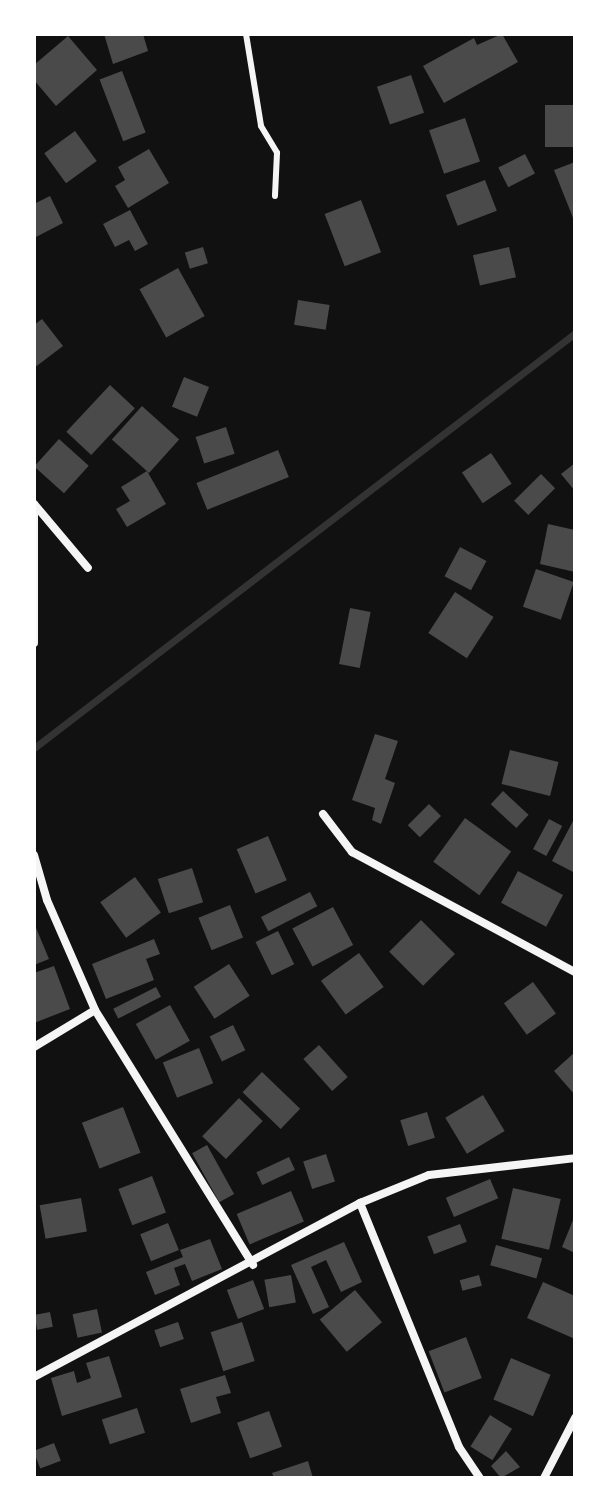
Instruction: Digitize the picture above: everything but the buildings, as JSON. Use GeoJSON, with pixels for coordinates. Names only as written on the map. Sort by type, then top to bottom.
{"type":"FeatureCollection","features":[{"type":"Feature","properties":{"kind":"street"},"geometry":{"type":"LineString","coordinates":[[34,504],[88,568]]}},
{"type":"Feature","properties":{"kind":"street"},"geometry":{"type":"LineString","coordinates":[[34,504],[34,643]]}},
{"type":"Feature","properties":{"kind":"street"},"geometry":{"type":"LineString","coordinates":[[323,814],[352,852],[575,972]]}},
{"type":"Feature","properties":{"kind":"street"},"geometry":{"type":"LineString","coordinates":[[34,855],[47,900],[95,1010],[253,1265]]}},
{"type":"Feature","properties":{"kind":"street"},"geometry":{"type":"LineString","coordinates":[[34,1047],[95,1010]]}},
{"type":"Feature","properties":{"kind":"street"},"geometry":{"type":"LineString","coordinates":[[34,1377],[253,1265],[360,1203],[429,1175],[575,1158]]}},
{"type":"Feature","properties":{"kind":"street"},"geometry":{"type":"LineString","coordinates":[[360,1203],[459,1447],[480,1478]]}},
{"type":"Feature","properties":{"kind":"street"},"geometry":{"type":"LineString","coordinates":[[544,1478],[575,1418]]}},
{"type":"Feature","properties":{"kind":"lane"},"geometry":{"type":"LineString","coordinates":[[246,34],[261,126],[277,153],[275,196]]}},
{"type":"Feature","properties":{"kind":"waterway"},"geometry":{"type":"LineString","coordinates":[[34,748],[575,333]]}}]}
